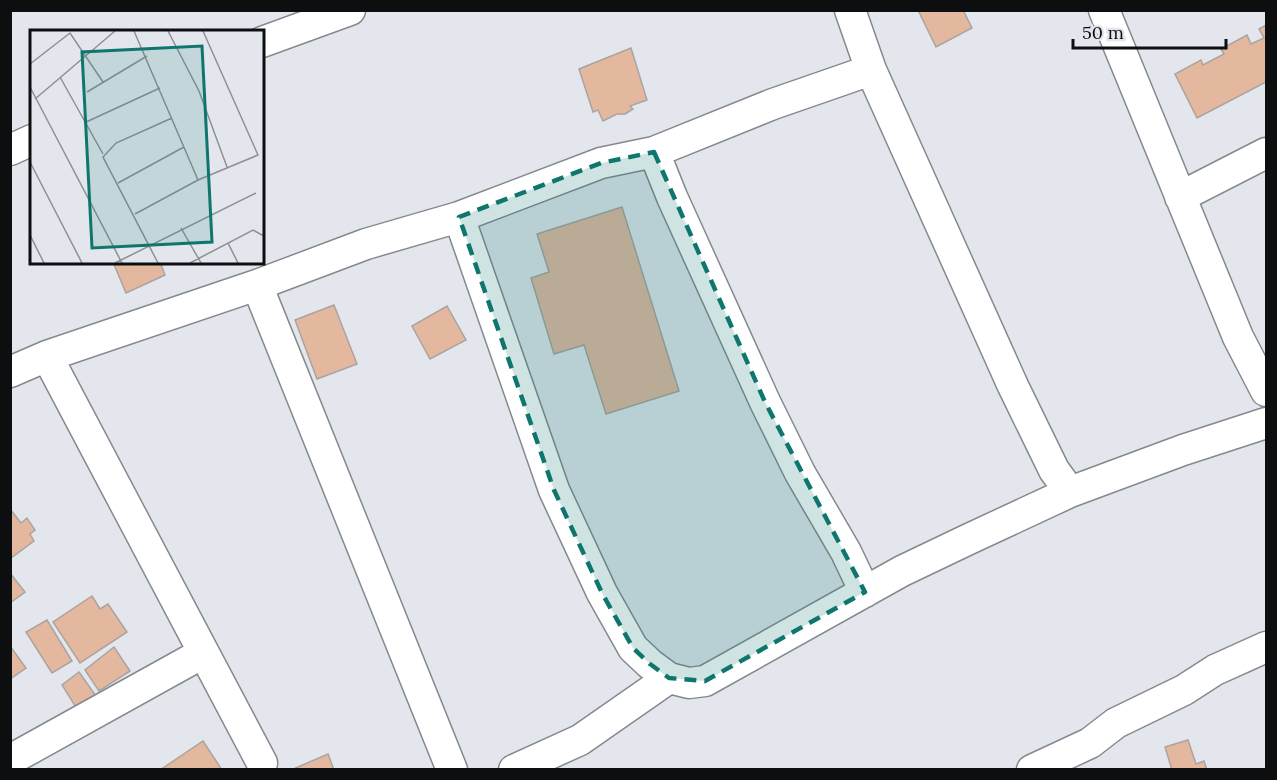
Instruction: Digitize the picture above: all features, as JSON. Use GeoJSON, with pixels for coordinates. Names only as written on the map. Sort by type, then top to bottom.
{"type":"FeatureCollection","features":[{"type":"Feature","properties":{"kind":"street"},"geometry":{"type":"LineString","coordinates":[[264,41],[350,10]]}},
{"type":"Feature","properties":{"kind":"street"},"geometry":{"type":"LineString","coordinates":[[850,10],[871,70],[1013,386],[1054,470],[1070,492]]}},
{"type":"Feature","properties":{"kind":"street"},"geometry":{"type":"LineString","coordinates":[[1104,10],[1238,337],[1266,391]]}},
{"type":"Feature","properties":{"kind":"street"},"geometry":{"type":"LineString","coordinates":[[10,372],[47,356],[257,285],[366,244],[459,217],[601,164],[654,152],[773,104],[871,70]]}},
{"type":"Feature","properties":{"kind":"street"},"geometry":{"type":"LineString","coordinates":[[10,150],[30,141]]}},
{"type":"Feature","properties":{"kind":"street"},"geometry":{"type":"LineString","coordinates":[[654,152],[672,197],[765,402],[800,473],[846,552],[865,592]]}},
{"type":"Feature","properties":{"kind":"street"},"geometry":{"type":"LineString","coordinates":[[1180,198],[1266,153]]}},
{"type":"Feature","properties":{"kind":"street"},"geometry":{"type":"LineString","coordinates":[[459,217],[554,490],[602,593],[633,648],[669,678],[689,683],[705,681],[902,572],[1070,492],[1183,450],[1266,423]]}},
{"type":"Feature","properties":{"kind":"street"},"geometry":{"type":"LineString","coordinates":[[257,285],[452,770]]}},
{"type":"Feature","properties":{"kind":"street"},"geometry":{"type":"LineString","coordinates":[[47,356],[262,763]]}},
{"type":"Feature","properties":{"kind":"street"},"geometry":{"type":"LineString","coordinates":[[1032,770],[1090,743],[1116,723],[1184,690],[1215,670],[1266,647]]}},
{"type":"Feature","properties":{"kind":"street"},"geometry":{"type":"LineString","coordinates":[[16,758],[203,653]]}},
{"type":"Feature","properties":{"kind":"street"},"geometry":{"type":"LineString","coordinates":[[514,770],[580,740],[669,678]]}},
{"type":"Feature","properties":{"kind":"highlighted area"},"geometry":{"type":"Polygon","coordinates":[[[654,152],[765,402],[865,592],[705,681],[669,678],[650,664],[633,648],[602,593],[554,490],[459,217],[601,163],[654,152]]]}},
{"type":"Feature","properties":{"kind":"building"},"geometry":{"type":"Polygon","coordinates":[[[918,10],[963,10],[972,28],[936,47],[918,10]]]}},
{"type":"Feature","properties":{"kind":"building"},"geometry":{"type":"Polygon","coordinates":[[[1266,25],[1266,82],[1197,118],[1175,74],[1201,60],[1203,65],[1224,54],[1221,49],[1247,35],[1251,44],[1264,38],[1259,29],[1266,25]]]}},
{"type":"Feature","properties":{"kind":"building"},"geometry":{"type":"Polygon","coordinates":[[[631,48],[647,100],[630,106],[633,109],[625,114],[617,114],[603,121],[598,110],[593,112],[579,69],[631,48]]]}},
{"type":"Feature","properties":{"kind":"building"},"geometry":{"type":"Polygon","coordinates":[[[622,207],[679,391],[606,414],[584,345],[554,354],[531,278],[549,272],[537,234],[622,207]]]}},
{"type":"Feature","properties":{"kind":"building"},"geometry":{"type":"Polygon","coordinates":[[[114,264],[161,264],[165,275],[126,293],[114,264]]]}},
{"type":"Feature","properties":{"kind":"building"},"geometry":{"type":"Polygon","coordinates":[[[334,305],[357,364],[317,379],[295,320],[334,305]]]}},
{"type":"Feature","properties":{"kind":"building"},"geometry":{"type":"Polygon","coordinates":[[[447,306],[466,340],[430,359],[412,326],[447,306]]]}},
{"type":"Feature","properties":{"kind":"building"},"geometry":{"type":"Polygon","coordinates":[[[10,509],[21,523],[27,518],[35,530],[30,534],[34,541],[11,558],[10,509]]]}},
{"type":"Feature","properties":{"kind":"building"},"geometry":{"type":"Polygon","coordinates":[[[10,573],[25,592],[10,603],[10,573]]]}},
{"type":"Feature","properties":{"kind":"building"},"geometry":{"type":"Polygon","coordinates":[[[92,596],[100,609],[108,604],[127,632],[80,663],[53,622],[92,596]]]}},
{"type":"Feature","properties":{"kind":"building"},"geometry":{"type":"Polygon","coordinates":[[[47,620],[72,661],[52,673],[26,632],[47,620]]]}},
{"type":"Feature","properties":{"kind":"building"},"geometry":{"type":"Polygon","coordinates":[[[10,646],[26,668],[10,679],[10,646]]]}},
{"type":"Feature","properties":{"kind":"building"},"geometry":{"type":"Polygon","coordinates":[[[114,647],[130,671],[99,691],[85,670],[114,647]]]}},
{"type":"Feature","properties":{"kind":"building"},"geometry":{"type":"Polygon","coordinates":[[[79,672],[96,696],[77,709],[62,685],[79,672]]]}},
{"type":"Feature","properties":{"kind":"building"},"geometry":{"type":"Polygon","coordinates":[[[1188,740],[1196,764],[1204,761],[1207,770],[1172,770],[1165,747],[1188,740]]]}},
{"type":"Feature","properties":{"kind":"building"},"geometry":{"type":"Polygon","coordinates":[[[203,741],[222,770],[160,770],[203,741]]]}},
{"type":"Feature","properties":{"kind":"building"},"geometry":{"type":"Polygon","coordinates":[[[328,754],[334,770],[291,770],[328,754]]]}}]}
